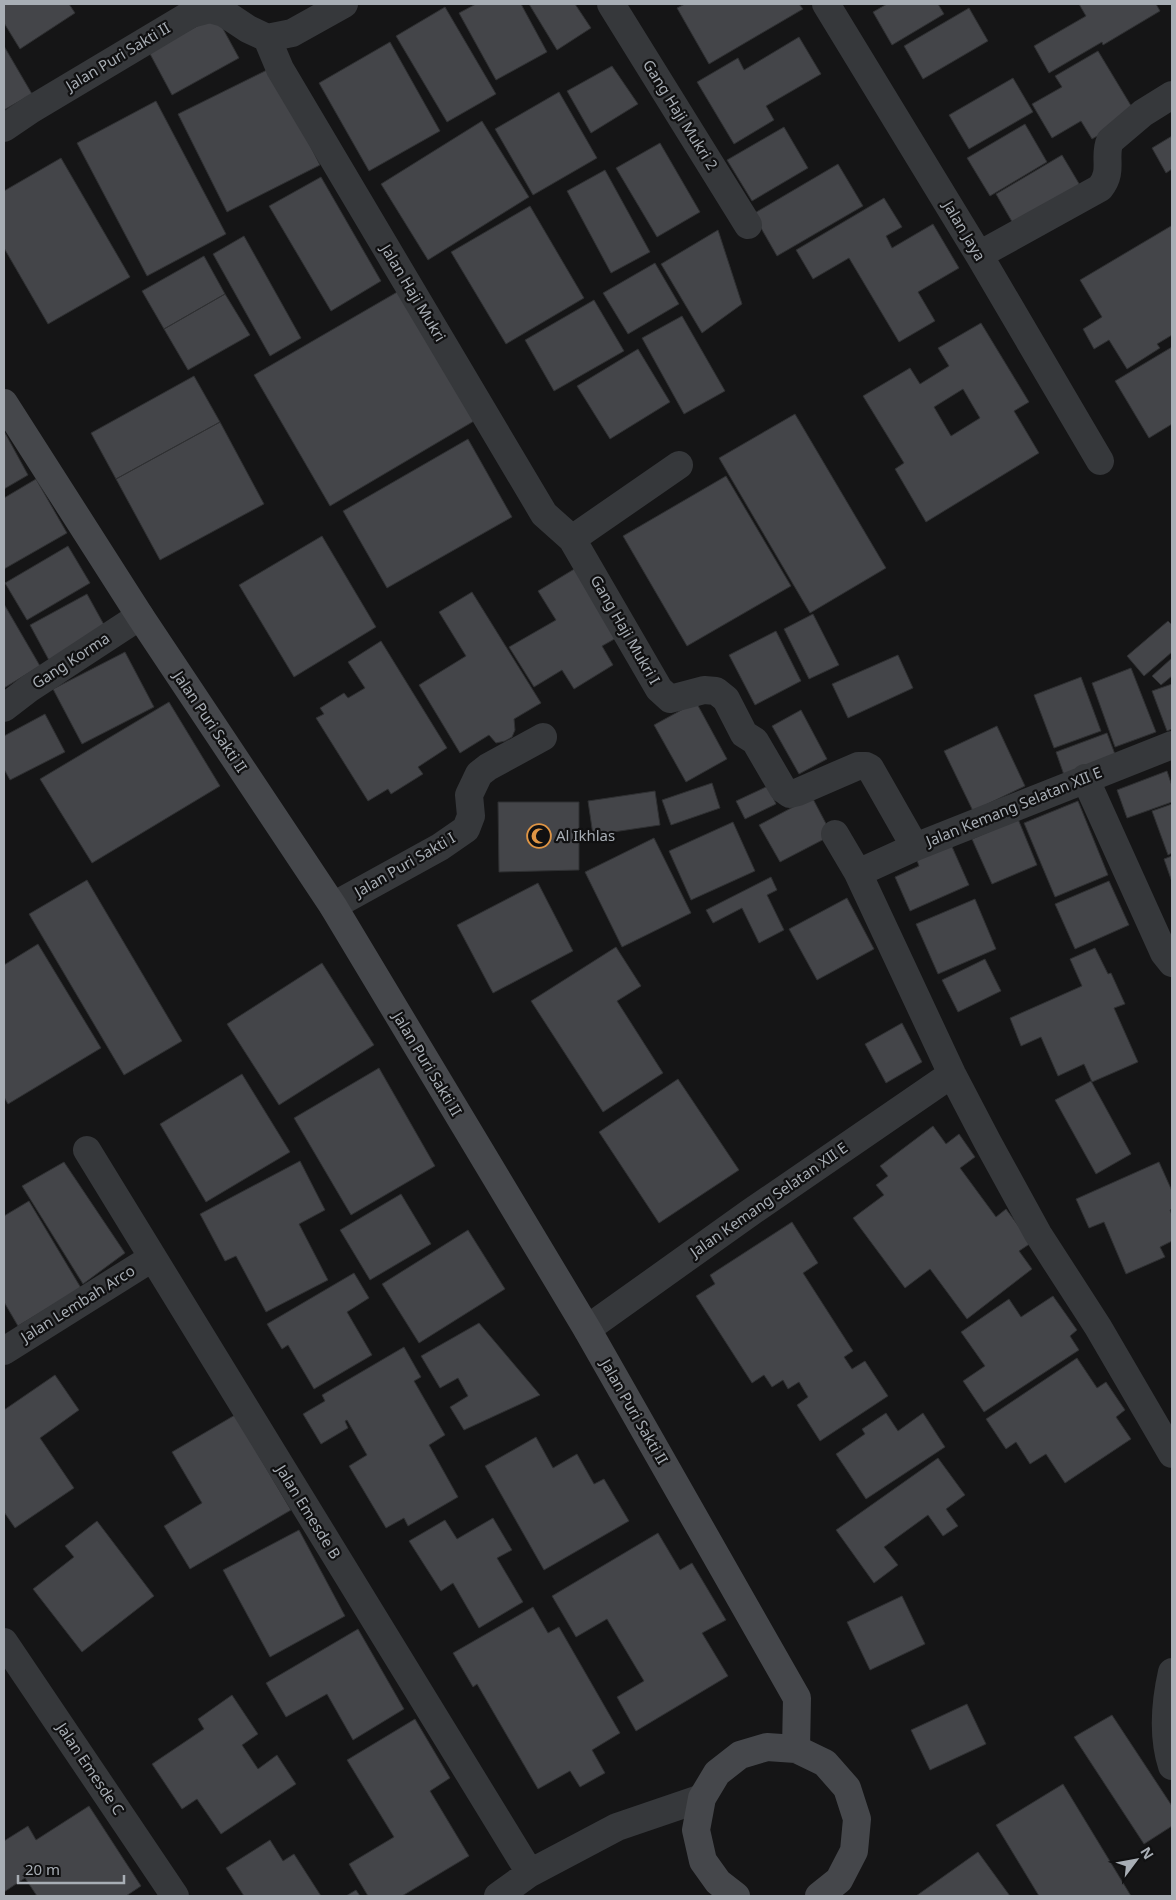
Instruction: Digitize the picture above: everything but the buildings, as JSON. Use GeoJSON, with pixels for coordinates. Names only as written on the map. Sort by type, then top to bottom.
{"type":"FeatureCollection","features":[{"type":"Feature","properties":{"kind":"street"},"geometry":{"type":"LineString","coordinates":[[267,38],[292,33],[344,4]]}},
{"type":"Feature","properties":{"kind":"street","name":"Gang Haji Mukri 2"},"geometry":{"type":"LineString","coordinates":[[611,4],[748,226]]}},
{"type":"Feature","properties":{"kind":"street","name":"Jalan Jaya"},"geometry":{"type":"LineString","coordinates":[[826,4],[1100,461]]}},
{"type":"Feature","properties":{"kind":"street","name":"Jalan Puri Sakti II"},"geometry":{"type":"LineString","coordinates":[[4,128],[32,109],[191,14],[210,9],[217,11],[267,38]]}},
{"type":"Feature","properties":{"kind":"street","name":"Jalan Haji Mukri"},"geometry":{"type":"LineString","coordinates":[[267,38],[280,69],[544,514],[572,539]]}},
{"type":"Feature","properties":{"kind":"street"},"geometry":{"type":"LineString","coordinates":[[978,255],[1100,188],[1108,172],[1108,145],[1110,141],[1143,113],[1172,95]]}},
{"type":"Feature","properties":{"kind":"street","name":"Jalan Puri Sakti II"},"geometry":{"type":"LineString","coordinates":[[4,403],[140,616],[333,906],[587,1328],[797,1698],[796,1749]]}},
{"type":"Feature","properties":{"kind":"street"},"geometry":{"type":"LineString","coordinates":[[572,539],[679,464]]}},
{"type":"Feature","properties":{"kind":"street","name":"Gang Haji Mukri I"},"geometry":{"type":"LineString","coordinates":[[572,539],[659,689],[670,699],[704,690],[716,691],[726,699],[744,734],[755,741],[783,789],[790,794],[858,766],[870,768],[915,847]]}},
{"type":"Feature","properties":{"kind":"street","name":"Gang Korma"},"geometry":{"type":"LineString","coordinates":[[4,708],[30,688],[140,616]]}},
{"type":"Feature","properties":{"kind":"street","name":"Jalan Puri Sakti I"},"geometry":{"type":"LineString","coordinates":[[333,906],[440,847],[466,829],[471,816],[469,795],[479,774],[488,767],[543,737]]}},
{"type":"Feature","properties":{"kind":"street","name":"Jalan Kemang Selatan XII E"},"geometry":{"type":"LineString","coordinates":[[858,873],[915,847],[1172,745]]}},
{"type":"Feature","properties":{"kind":"street"},"geometry":{"type":"LineString","coordinates":[[1085,778],[1164,953],[1172,963]]}},
{"type":"Feature","properties":{"kind":"street"},"geometry":{"type":"LineString","coordinates":[[835,834],[858,873],[952,1074],[1038,1234],[1098,1327],[1172,1454]]}},
{"type":"Feature","properties":{"kind":"street","name":"Jalan Kemang Selatan XII E"},"geometry":{"type":"LineString","coordinates":[[587,1328],[751,1212],[952,1074]]}},
{"type":"Feature","properties":{"kind":"street","name":"Jalan Emesde B"},"geometry":{"type":"LineString","coordinates":[[87,1150],[530,1873]]}},
{"type":"Feature","properties":{"kind":"street","name":"Jalan Lembah Arco"},"geometry":{"type":"LineString","coordinates":[[4,1351],[152,1258]]}},
{"type":"Feature","properties":{"kind":"street","name":"Jalan Emesde C"},"geometry":{"type":"LineString","coordinates":[[4,1642],[175,1896]]}},
{"type":"Feature","properties":{"kind":"street"},"geometry":{"type":"LineString","coordinates":[[1172,1672],[1167,1695],[1165,1721],[1168,1754],[1172,1766]]}},
{"type":"Feature","properties":{"kind":"street"},"geometry":{"type":"LineString","coordinates":[[736,1896],[718,1882],[703,1861],[696,1830],[702,1798],[717,1773],[740,1755],[767,1747],[796,1749],[825,1763],[846,1788],[857,1819],[854,1851],[839,1880],[819,1896]]}},
{"type":"Feature","properties":{"kind":"street"},"geometry":{"type":"LineString","coordinates":[[498,1896],[530,1873],[617,1827],[702,1798]]}},
{"type":"Feature","properties":{"kind":"place","name":"Al Ikhlas"},"geometry":{"type":"Point","coordinates":[539,836]}}]}
